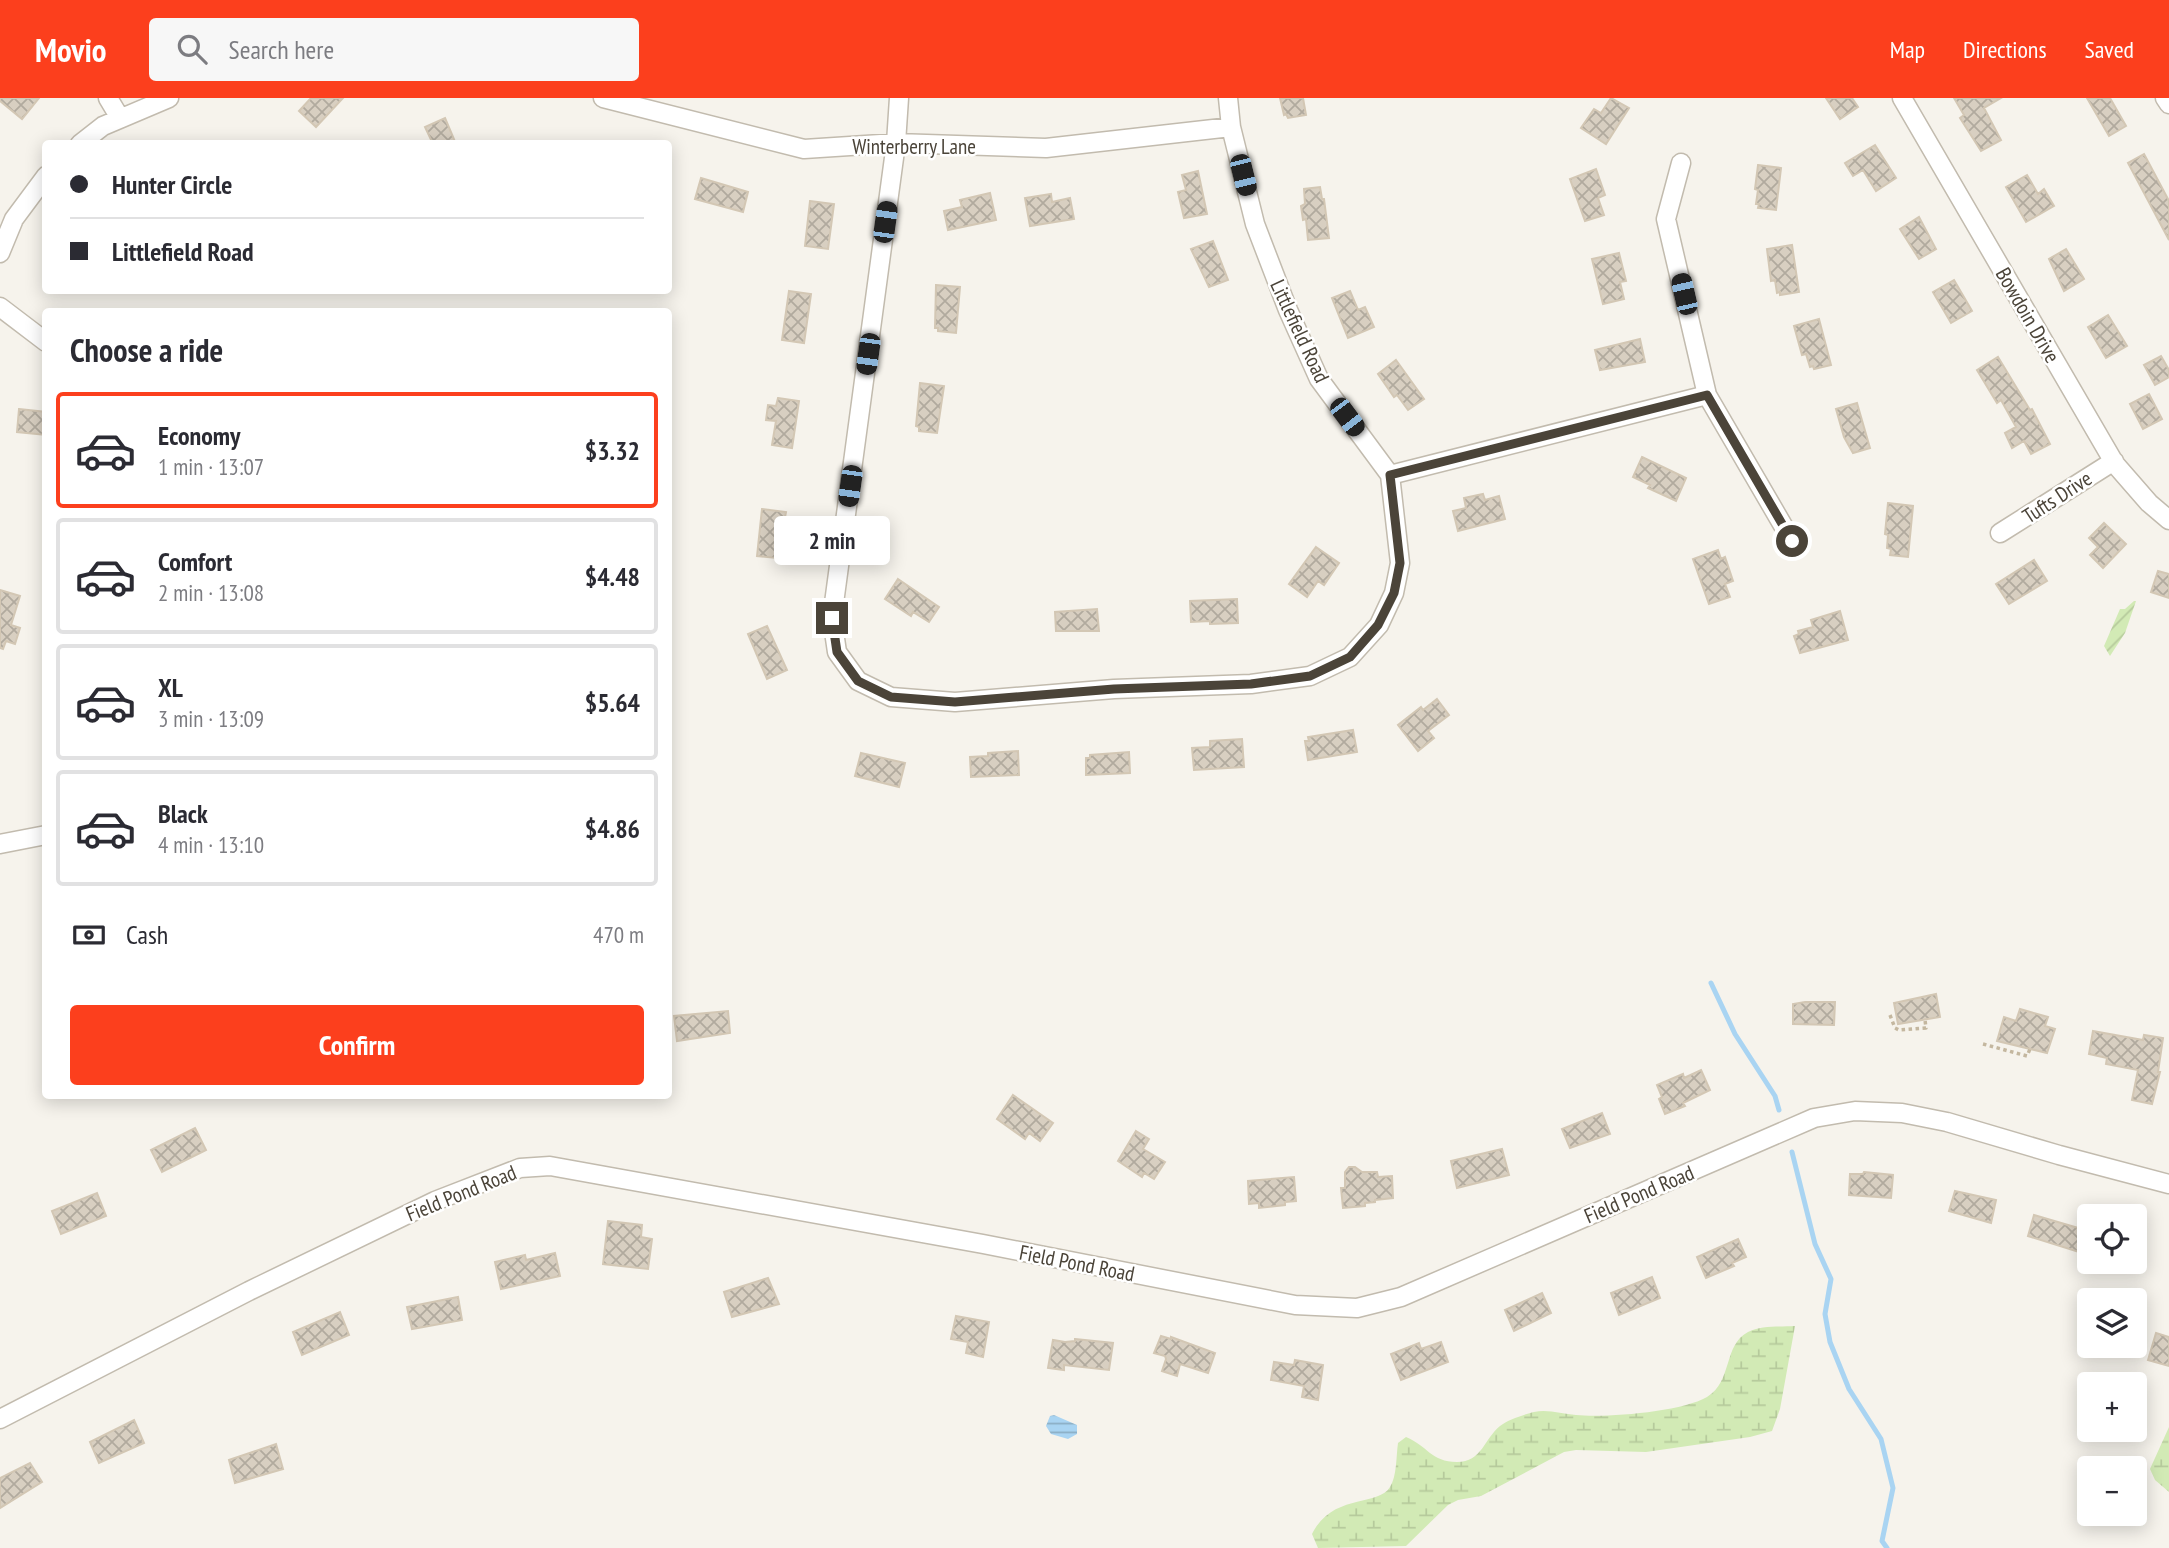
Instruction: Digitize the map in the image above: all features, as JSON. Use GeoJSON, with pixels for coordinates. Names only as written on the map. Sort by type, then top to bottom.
{"type":"FeatureCollection","features":[{"type":"Feature","properties":{"kind":"street"},"geometry":{"type":"LineString","coordinates":[[108,98],[120,118]]}},
{"type":"Feature","properties":{"kind":"street"},"geometry":{"type":"LineString","coordinates":[[85,140],[103,126],[169,98]]}},
{"type":"Feature","properties":{"kind":"street","name":"Winterberry Lane"},"geometry":{"type":"LineString","coordinates":[[603,98],[803,149],[896,143],[1046,148],[1231,127]]}},
{"type":"Feature","properties":{"kind":"street"},"geometry":{"type":"LineString","coordinates":[[899,98],[896,143],[832,618],[837,652],[858,681],[891,697],[955,702],[1114,689],[1251,684],[1310,676],[1350,657],[1378,625],[1394,593],[1400,563],[1390,475],[1707,395]]}},
{"type":"Feature","properties":{"kind":"street","name":"Littlefield Road"},"geometry":{"type":"LineString","coordinates":[[1228,98],[1231,127],[1255,224],[1303,345],[1319,379],[1390,475]]}},
{"type":"Feature","properties":{"kind":"street","name":"Bowdoin Drive"},"geometry":{"type":"LineString","coordinates":[[1902,98],[2114,461],[2149,503],[2169,520]]}},
{"type":"Feature","properties":{"kind":"street"},"geometry":{"type":"LineString","coordinates":[[2165,98],[2169,104]]}},
{"type":"Feature","properties":{"kind":"street"},"geometry":{"type":"LineString","coordinates":[[1681,163],[1666,219],[1707,395],[1792,541]]}},
{"type":"Feature","properties":{"kind":"street"},"geometry":{"type":"LineString","coordinates":[[0,253],[19,211],[42,181]]}},
{"type":"Feature","properties":{"kind":"street"},"geometry":{"type":"LineString","coordinates":[[0,307],[42,339]]}},
{"type":"Feature","properties":{"kind":"street","name":"Tufts Drive"},"geometry":{"type":"LineString","coordinates":[[2000,533],[2114,461]]}},
{"type":"Feature","properties":{"kind":"street"},"geometry":{"type":"LineString","coordinates":[[0,844],[42,836]]}},
{"type":"Feature","properties":{"kind":"street","name":"Field Pond Road"},"geometry":{"type":"LineString","coordinates":[[0,1419],[347,1242],[435,1201],[520,1168],[550,1166],[983,1244],[1295,1305],[1357,1308],[1401,1297],[1814,1118],[1854,1111],[1902,1113],[1947,1122],[2169,1184]]}},
{"type":"Feature","properties":{"kind":"path"},"geometry":{"type":"LineString","coordinates":[[1890,1015],[1895,1028],[1899,1030],[1926,1028],[1925,1020]]}},
{"type":"Feature","properties":{"kind":"path"},"geometry":{"type":"LineString","coordinates":[[1983,1044],[2028,1055],[2030,1049]]}},
{"type":"Feature","properties":{"kind":"green space"},"geometry":{"type":"Polygon","coordinates":[[[2134,601],[2125,633],[2110,656],[2104,646],[2120,609],[2125,609],[2134,601]]]}},
{"type":"Feature","properties":{"kind":"green space"},"geometry":{"type":"Polygon","coordinates":[[[1795,1326],[1780,1409],[1772,1431],[1750,1437],[1646,1452],[1564,1452],[1481,1496],[1458,1500],[1448,1505],[1406,1546],[1318,1548],[1312,1534],[1331,1512],[1342,1506],[1376,1497],[1390,1487],[1395,1472],[1398,1443],[1406,1437],[1441,1459],[1457,1462],[1477,1454],[1503,1424],[1530,1413],[1544,1411],[1589,1416],[1624,1415],[1680,1407],[1707,1397],[1715,1390],[1721,1382],[1735,1345],[1748,1332],[1759,1328],[1795,1326]]]}},
{"type":"Feature","properties":{"kind":"green space"},"geometry":{"type":"Polygon","coordinates":[[[2169,1427],[2169,1492],[2155,1480],[2150,1469],[2169,1427]]]}},
{"type":"Feature","properties":{"kind":"water"},"geometry":{"type":"Polygon","coordinates":[[[1054,1415],[1077,1425],[1077,1434],[1068,1439],[1051,1434],[1046,1426],[1050,1416],[1054,1415]]]}},
{"type":"Feature","properties":{"kind":"building"},"geometry":{"type":"Polygon","coordinates":[[[0,98],[39,98],[22,119],[0,101],[0,98]]]}},
{"type":"Feature","properties":{"kind":"building"},"geometry":{"type":"Polygon","coordinates":[[[311,98],[343,98],[316,127],[299,111],[311,98]]]}},
{"type":"Feature","properties":{"kind":"building"},"geometry":{"type":"Polygon","coordinates":[[[1280,98],[1303,98],[1306,115],[1288,118],[1284,115],[1280,98]]]}},
{"type":"Feature","properties":{"kind":"building"},"geometry":{"type":"Polygon","coordinates":[[[1611,98],[1629,108],[1606,144],[1581,128],[1594,109],[1601,113],[1611,98]]]}},
{"type":"Feature","properties":{"kind":"building"},"geometry":{"type":"Polygon","coordinates":[[[1826,98],[1852,98],[1858,107],[1840,119],[1826,98]]]}},
{"type":"Feature","properties":{"kind":"building"},"geometry":{"type":"Polygon","coordinates":[[[1954,98],[2001,98],[1984,108],[2001,140],[1981,151],[1960,118],[1964,115],[1954,98]]]}},
{"type":"Feature","properties":{"kind":"building"},"geometry":{"type":"Polygon","coordinates":[[[2087,98],[2110,98],[2126,126],[2109,136],[2087,98]]]}},
{"type":"Feature","properties":{"kind":"building"},"geometry":{"type":"Polygon","coordinates":[[[445,118],[454,140],[431,140],[425,127],[445,118]]]}},
{"type":"Feature","properties":{"kind":"building"},"geometry":{"type":"Polygon","coordinates":[[[1875,145],[1896,178],[1876,191],[1863,170],[1853,176],[1845,163],[1875,145]]]}},
{"type":"Feature","properties":{"kind":"building"},"geometry":{"type":"Polygon","coordinates":[[[2144,154],[2169,201],[2169,240],[2128,163],[2144,154]]]}},
{"type":"Feature","properties":{"kind":"building"},"geometry":{"type":"Polygon","coordinates":[[[1758,165],[1781,168],[1776,210],[1758,208],[1759,204],[1756,204],[1758,165]]]}},
{"type":"Feature","properties":{"kind":"building"},"geometry":{"type":"Polygon","coordinates":[[[1596,169],[1605,195],[1598,198],[1604,215],[1585,221],[1570,179],[1596,169]]]}},
{"type":"Feature","properties":{"kind":"building"},"geometry":{"type":"Polygon","coordinates":[[[1198,171],[1207,214],[1184,218],[1178,192],[1186,190],[1182,175],[1198,171]]]}},
{"type":"Feature","properties":{"kind":"building"},"geometry":{"type":"Polygon","coordinates":[[[2027,175],[2038,194],[2044,189],[2054,206],[2026,222],[2006,187],[2027,175]]]}},
{"type":"Feature","properties":{"kind":"building"},"geometry":{"type":"Polygon","coordinates":[[[701,178],[748,192],[743,212],[695,199],[701,178]]]}},
{"type":"Feature","properties":{"kind":"building"},"geometry":{"type":"Polygon","coordinates":[[[1320,187],[1329,238],[1308,240],[1306,219],[1303,220],[1301,206],[1305,204],[1304,189],[1320,187]]]}},
{"type":"Feature","properties":{"kind":"building"},"geometry":{"type":"Polygon","coordinates":[[[990,193],[996,220],[948,230],[944,211],[962,207],[960,200],[990,193]]]}},
{"type":"Feature","properties":{"kind":"building"},"geometry":{"type":"Polygon","coordinates":[[[1051,194],[1052,202],[1070,198],[1074,219],[1030,226],[1025,198],[1051,194]]]}},
{"type":"Feature","properties":{"kind":"building"},"geometry":{"type":"Polygon","coordinates":[[[810,201],[834,204],[828,249],[805,246],[810,201]]]}},
{"type":"Feature","properties":{"kind":"building"},"geometry":{"type":"Polygon","coordinates":[[[1919,217],[1936,249],[1919,259],[1900,229],[1919,217]]]}},
{"type":"Feature","properties":{"kind":"building"},"geometry":{"type":"Polygon","coordinates":[[[1213,241],[1228,280],[1209,287],[1191,249],[1213,241]]]}},
{"type":"Feature","properties":{"kind":"building"},"geometry":{"type":"Polygon","coordinates":[[[1792,245],[1799,292],[1780,295],[1780,292],[1777,293],[1775,280],[1771,281],[1767,249],[1792,245]]]}},
{"type":"Feature","properties":{"kind":"building"},"geometry":{"type":"Polygon","coordinates":[[[2066,249],[2084,279],[2064,291],[2049,259],[2066,249]]]}},
{"type":"Feature","properties":{"kind":"building"},"geometry":{"type":"Polygon","coordinates":[[[1619,253],[1626,281],[1620,282],[1624,299],[1603,304],[1592,259],[1619,253]]]}},
{"type":"Feature","properties":{"kind":"building"},"geometry":{"type":"Polygon","coordinates":[[[1954,280],[1972,311],[1951,323],[1933,292],[1954,280]]]}},
{"type":"Feature","properties":{"kind":"building"},"geometry":{"type":"Polygon","coordinates":[[[936,285],[960,287],[956,333],[938,331],[938,328],[935,328],[936,285]]]}},
{"type":"Feature","properties":{"kind":"building"},"geometry":{"type":"Polygon","coordinates":[[[789,291],[811,294],[804,343],[782,340],[789,291]]]}},
{"type":"Feature","properties":{"kind":"building"},"geometry":{"type":"Polygon","coordinates":[[[1350,291],[1358,310],[1365,307],[1374,327],[1348,338],[1332,298],[1350,291]]]}},
{"type":"Feature","properties":{"kind":"building"},"geometry":{"type":"Polygon","coordinates":[[[2108,315],[2127,346],[2106,358],[2088,327],[2108,315]]]}},
{"type":"Feature","properties":{"kind":"building"},"geometry":{"type":"Polygon","coordinates":[[[1819,319],[1831,365],[1814,369],[1813,366],[1810,367],[1806,354],[1802,355],[1794,326],[1819,319]]]}},
{"type":"Feature","properties":{"kind":"building"},"geometry":{"type":"Polygon","coordinates":[[[1640,339],[1645,362],[1600,370],[1595,350],[1640,339]]]}},
{"type":"Feature","properties":{"kind":"building"},"geometry":{"type":"Polygon","coordinates":[[[2161,356],[2169,370],[2169,377],[2155,385],[2144,365],[2161,356]]]}},
{"type":"Feature","properties":{"kind":"building"},"geometry":{"type":"Polygon","coordinates":[[[1998,357],[2030,410],[2032,409],[2050,444],[2031,454],[2024,441],[2012,448],[2005,433],[2016,427],[2001,400],[1997,403],[1977,370],[1998,357]]]}},
{"type":"Feature","properties":{"kind":"building"},"geometry":{"type":"Polygon","coordinates":[[[1396,360],[1424,399],[1408,410],[1397,395],[1394,397],[1378,374],[1396,360]]]}},
{"type":"Feature","properties":{"kind":"building"},"geometry":{"type":"Polygon","coordinates":[[[920,383],[944,386],[937,433],[919,431],[916,426],[920,383]]]}},
{"type":"Feature","properties":{"kind":"building"},"geometry":{"type":"Polygon","coordinates":[[[2149,394],[2162,419],[2143,429],[2130,404],[2149,394]]]}},
{"type":"Feature","properties":{"kind":"building"},"geometry":{"type":"Polygon","coordinates":[[[778,398],[799,401],[792,448],[772,445],[776,421],[766,420],[768,405],[776,406],[778,398]]]}},
{"type":"Feature","properties":{"kind":"building"},"geometry":{"type":"Polygon","coordinates":[[[1857,403],[1870,448],[1853,453],[1844,437],[1836,409],[1857,403]]]}},
{"type":"Feature","properties":{"kind":"building"},"geometry":{"type":"Polygon","coordinates":[[[19,409],[42,412],[42,435],[17,432],[19,409]]]}},
{"type":"Feature","properties":{"kind":"building"},"geometry":{"type":"Polygon","coordinates":[[[1642,457],[1686,478],[1676,501],[1648,488],[1650,485],[1633,477],[1642,457]]]}},
{"type":"Feature","properties":{"kind":"building"},"geometry":{"type":"Polygon","coordinates":[[[1483,494],[1485,500],[1499,496],[1505,519],[1458,531],[1453,511],[1466,508],[1464,498],[1483,494]]]}},
{"type":"Feature","properties":{"kind":"building"},"geometry":{"type":"Polygon","coordinates":[[[1888,503],[1913,506],[1908,557],[1890,555],[1891,549],[1887,548],[1888,535],[1885,534],[1888,503]]]}},
{"type":"Feature","properties":{"kind":"building"},"geometry":{"type":"Polygon","coordinates":[[[762,509],[786,512],[777,558],[757,556],[762,509]]]}},
{"type":"Feature","properties":{"kind":"building"},"geometry":{"type":"Polygon","coordinates":[[[2104,523],[2126,544],[2103,568],[2090,555],[2098,547],[2089,538],[2104,523]]]}},
{"type":"Feature","properties":{"kind":"building"},"geometry":{"type":"Polygon","coordinates":[[[1316,547],[1339,563],[1324,585],[1318,581],[1307,597],[1289,584],[1316,547]]]}},
{"type":"Feature","properties":{"kind":"building"},"geometry":{"type":"Polygon","coordinates":[[[1718,550],[1721,559],[1725,557],[1733,581],[1725,584],[1730,597],[1709,604],[1693,559],[1718,550]]]}},
{"type":"Feature","properties":{"kind":"building"},"geometry":{"type":"Polygon","coordinates":[[[2034,560],[2047,581],[2009,604],[1996,584],[2034,560]]]}},
{"type":"Feature","properties":{"kind":"building"},"geometry":{"type":"Polygon","coordinates":[[[2158,571],[2169,574],[2169,598],[2151,592],[2158,571]]]}},
{"type":"Feature","properties":{"kind":"building"},"geometry":{"type":"Polygon","coordinates":[[[898,579],[939,607],[929,622],[913,612],[911,616],[885,599],[898,579]]]}},
{"type":"Feature","properties":{"kind":"building"},"geometry":{"type":"Polygon","coordinates":[[[0,590],[20,596],[11,625],[20,628],[15,644],[6,641],[3,649],[0,648],[0,590]]]}},
{"type":"Feature","properties":{"kind":"building"},"geometry":{"type":"Polygon","coordinates":[[[1237,599],[1238,623],[1191,622],[1190,601],[1237,599]]]}},
{"type":"Feature","properties":{"kind":"building"},"geometry":{"type":"Polygon","coordinates":[[[1097,609],[1099,631],[1056,631],[1055,612],[1097,609]]]}},
{"type":"Feature","properties":{"kind":"building"},"geometry":{"type":"Polygon","coordinates":[[[1840,611],[1848,640],[1800,653],[1794,636],[1799,634],[1798,631],[1813,627],[1811,620],[1840,611]]]}},
{"type":"Feature","properties":{"kind":"building"},"geometry":{"type":"Polygon","coordinates":[[[767,626],[787,670],[767,679],[748,634],[767,626]]]}},
{"type":"Feature","properties":{"kind":"building"},"geometry":{"type":"Polygon","coordinates":[[[1437,699],[1449,715],[1428,731],[1434,738],[1418,751],[1398,725],[1421,707],[1423,710],[1437,699]]]}},
{"type":"Feature","properties":{"kind":"building"},"geometry":{"type":"Polygon","coordinates":[[[1353,730],[1357,752],[1308,760],[1305,741],[1309,741],[1308,737],[1353,730]]]}},
{"type":"Feature","properties":{"kind":"building"},"geometry":{"type":"Polygon","coordinates":[[[1242,739],[1244,767],[1194,770],[1192,748],[1210,747],[1210,741],[1242,739]]]}},
{"type":"Feature","properties":{"kind":"building"},"geometry":{"type":"Polygon","coordinates":[[[1018,751],[1019,775],[971,777],[970,757],[1018,751]]]}},
{"type":"Feature","properties":{"kind":"building"},"geometry":{"type":"Polygon","coordinates":[[[1129,752],[1130,773],[1086,775],[1086,758],[1090,758],[1090,755],[1129,752]]]}},
{"type":"Feature","properties":{"kind":"building"},"geometry":{"type":"Polygon","coordinates":[[[861,753],[905,763],[899,787],[855,776],[861,753]]]}},
{"type":"Feature","properties":{"kind":"building"},"geometry":{"type":"Polygon","coordinates":[[[1936,994],[1940,1017],[1898,1024],[1894,1003],[1936,994]]]}},
{"type":"Feature","properties":{"kind":"building"},"geometry":{"type":"Polygon","coordinates":[[[1835,1002],[1834,1025],[1793,1024],[1793,1004],[1835,1002]]]}},
{"type":"Feature","properties":{"kind":"building"},"geometry":{"type":"Polygon","coordinates":[[[2020,1009],[2048,1017],[2045,1026],[2055,1029],[2047,1053],[1997,1041],[2004,1017],[2016,1021],[2020,1009]]]}},
{"type":"Feature","properties":{"kind":"building"},"geometry":{"type":"Polygon","coordinates":[[[728,1011],[730,1033],[677,1041],[674,1016],[728,1011]]]}},
{"type":"Feature","properties":{"kind":"building"},"geometry":{"type":"Polygon","coordinates":[[[2093,1031],[2143,1040],[2144,1035],[2163,1038],[2160,1072],[2152,1104],[2132,1100],[2138,1070],[2106,1064],[2107,1058],[2089,1054],[2093,1031]]]}},
{"type":"Feature","properties":{"kind":"building"},"geometry":{"type":"Polygon","coordinates":[[[1701,1070],[1710,1090],[1683,1103],[1685,1106],[1665,1114],[1657,1085],[1701,1070]]]}},
{"type":"Feature","properties":{"kind":"building"},"geometry":{"type":"Polygon","coordinates":[[[1013,1095],[1053,1123],[1040,1141],[1029,1133],[1025,1139],[997,1119],[1013,1095]]]}},
{"type":"Feature","properties":{"kind":"building"},"geometry":{"type":"Polygon","coordinates":[[[1602,1113],[1610,1134],[1570,1148],[1562,1129],[1602,1113]]]}},
{"type":"Feature","properties":{"kind":"building"},"geometry":{"type":"Polygon","coordinates":[[[195,1128],[206,1150],[162,1172],[151,1150],[195,1128]]]}},
{"type":"Feature","properties":{"kind":"building"},"geometry":{"type":"Polygon","coordinates":[[[1136,1131],[1149,1139],[1143,1149],[1165,1162],[1154,1179],[1144,1173],[1142,1177],[1118,1161],[1136,1131]]]}},
{"type":"Feature","properties":{"kind":"building"},"geometry":{"type":"Polygon","coordinates":[[[1502,1149],[1509,1175],[1457,1188],[1451,1161],[1502,1149]]]}},
{"type":"Feature","properties":{"kind":"building"},"geometry":{"type":"Polygon","coordinates":[[[1349,1167],[1355,1167],[1362,1172],[1377,1172],[1378,1177],[1392,1176],[1393,1198],[1375,1200],[1365,1203],[1365,1206],[1343,1208],[1341,1188],[1345,1188],[1345,1172],[1349,1167]]]}},
{"type":"Feature","properties":{"kind":"building"},"geometry":{"type":"Polygon","coordinates":[[[1864,1172],[1893,1175],[1891,1198],[1849,1195],[1850,1174],[1864,1172]]]}},
{"type":"Feature","properties":{"kind":"building"},"geometry":{"type":"Polygon","coordinates":[[[1294,1177],[1296,1201],[1259,1208],[1259,1203],[1249,1204],[1248,1181],[1294,1177]]]}},
{"type":"Feature","properties":{"kind":"building"},"geometry":{"type":"Polygon","coordinates":[[[1955,1191],[1996,1200],[1991,1223],[1949,1211],[1955,1191]]]}},
{"type":"Feature","properties":{"kind":"building"},"geometry":{"type":"Polygon","coordinates":[[[97,1193],[106,1216],[61,1234],[52,1211],[97,1193]]]}},
{"type":"Feature","properties":{"kind":"building"},"geometry":{"type":"Polygon","coordinates":[[[2034,1215],[2077,1228],[2077,1251],[2028,1236],[2034,1215]]]}},
{"type":"Feature","properties":{"kind":"building"},"geometry":{"type":"Polygon","coordinates":[[[608,1221],[642,1225],[641,1237],[652,1239],[648,1269],[603,1264],[608,1221]]]}},
{"type":"Feature","properties":{"kind":"building"},"geometry":{"type":"Polygon","coordinates":[[[1738,1239],[1746,1257],[1732,1263],[1734,1266],[1706,1278],[1697,1257],[1738,1239]]]}},
{"type":"Feature","properties":{"kind":"building"},"geometry":{"type":"Polygon","coordinates":[[[555,1253],[560,1276],[501,1289],[495,1262],[525,1255],[526,1260],[555,1253]]]}},
{"type":"Feature","properties":{"kind":"building"},"geometry":{"type":"Polygon","coordinates":[[[1652,1277],[1660,1298],[1619,1315],[1611,1293],[1652,1277]]]}},
{"type":"Feature","properties":{"kind":"building"},"geometry":{"type":"Polygon","coordinates":[[[768,1278],[779,1304],[732,1317],[724,1292],[768,1278]]]}},
{"type":"Feature","properties":{"kind":"building"},"geometry":{"type":"Polygon","coordinates":[[[1542,1293],[1551,1313],[1514,1331],[1505,1310],[1542,1293]]]}},
{"type":"Feature","properties":{"kind":"building"},"geometry":{"type":"Polygon","coordinates":[[[458,1297],[462,1320],[412,1329],[407,1307],[458,1297]]]}},
{"type":"Feature","properties":{"kind":"building"},"geometry":{"type":"Polygon","coordinates":[[[340,1312],[349,1335],[302,1355],[293,1332],[340,1312]]]}},
{"type":"Feature","properties":{"kind":"building"},"geometry":{"type":"Polygon","coordinates":[[[956,1316],[989,1322],[983,1357],[966,1353],[968,1342],[951,1339],[956,1316]]]}},
{"type":"Feature","properties":{"kind":"building"},"geometry":{"type":"Polygon","coordinates":[[[2156,1333],[2169,1337],[2169,1366],[2148,1360],[2156,1333]]]}},
{"type":"Feature","properties":{"kind":"building"},"geometry":{"type":"Polygon","coordinates":[[[1161,1336],[1215,1353],[1208,1373],[1180,1364],[1177,1376],[1162,1371],[1165,1356],[1154,1353],[1161,1336]]]}},
{"type":"Feature","properties":{"kind":"building"},"geometry":{"type":"Polygon","coordinates":[[[1075,1339],[1113,1343],[1109,1370],[1064,1365],[1064,1370],[1048,1368],[1053,1340],[1065,1342],[1075,1339]]]}},
{"type":"Feature","properties":{"kind":"building"},"geometry":{"type":"Polygon","coordinates":[[[1441,1342],[1448,1362],[1401,1380],[1391,1354],[1419,1343],[1421,1349],[1441,1342]]]}},
{"type":"Feature","properties":{"kind":"building"},"geometry":{"type":"Polygon","coordinates":[[[1295,1360],[1323,1365],[1318,1400],[1302,1397],[1304,1386],[1271,1380],[1274,1362],[1294,1365],[1295,1360]]]}},
{"type":"Feature","properties":{"kind":"building"},"geometry":{"type":"Polygon","coordinates":[[[134,1420],[144,1443],[99,1463],[90,1442],[134,1420]]]}},
{"type":"Feature","properties":{"kind":"building"},"geometry":{"type":"Polygon","coordinates":[[[276,1444],[283,1469],[235,1483],[229,1460],[276,1444]]]}},
{"type":"Feature","properties":{"kind":"building"},"geometry":{"type":"Polygon","coordinates":[[[30,1463],[42,1482],[0,1508],[0,1478],[30,1463]]]}},
{"type":"Feature","properties":{"kind":"waterway"},"geometry":{"type":"LineString","coordinates":[[1711,983],[1735,1034],[1775,1096],[1779,1110]]}},
{"type":"Feature","properties":{"kind":"waterway"},"geometry":{"type":"LineString","coordinates":[[1792,1152],[1815,1244],[1831,1279],[1825,1314],[1830,1342],[1849,1389],[1881,1439],[1893,1488],[1882,1541],[1887,1548]]}},
{"type":"Feature","properties":{"kind":"route"},"geometry":{"type":"LineString","coordinates":[[832,618],[837,652],[858,681],[891,697],[955,702],[1114,689],[1251,684],[1310,676],[1350,657],[1378,625],[1394,593],[1400,563],[1390,475],[1707,395],[1792,541]]}}]}
